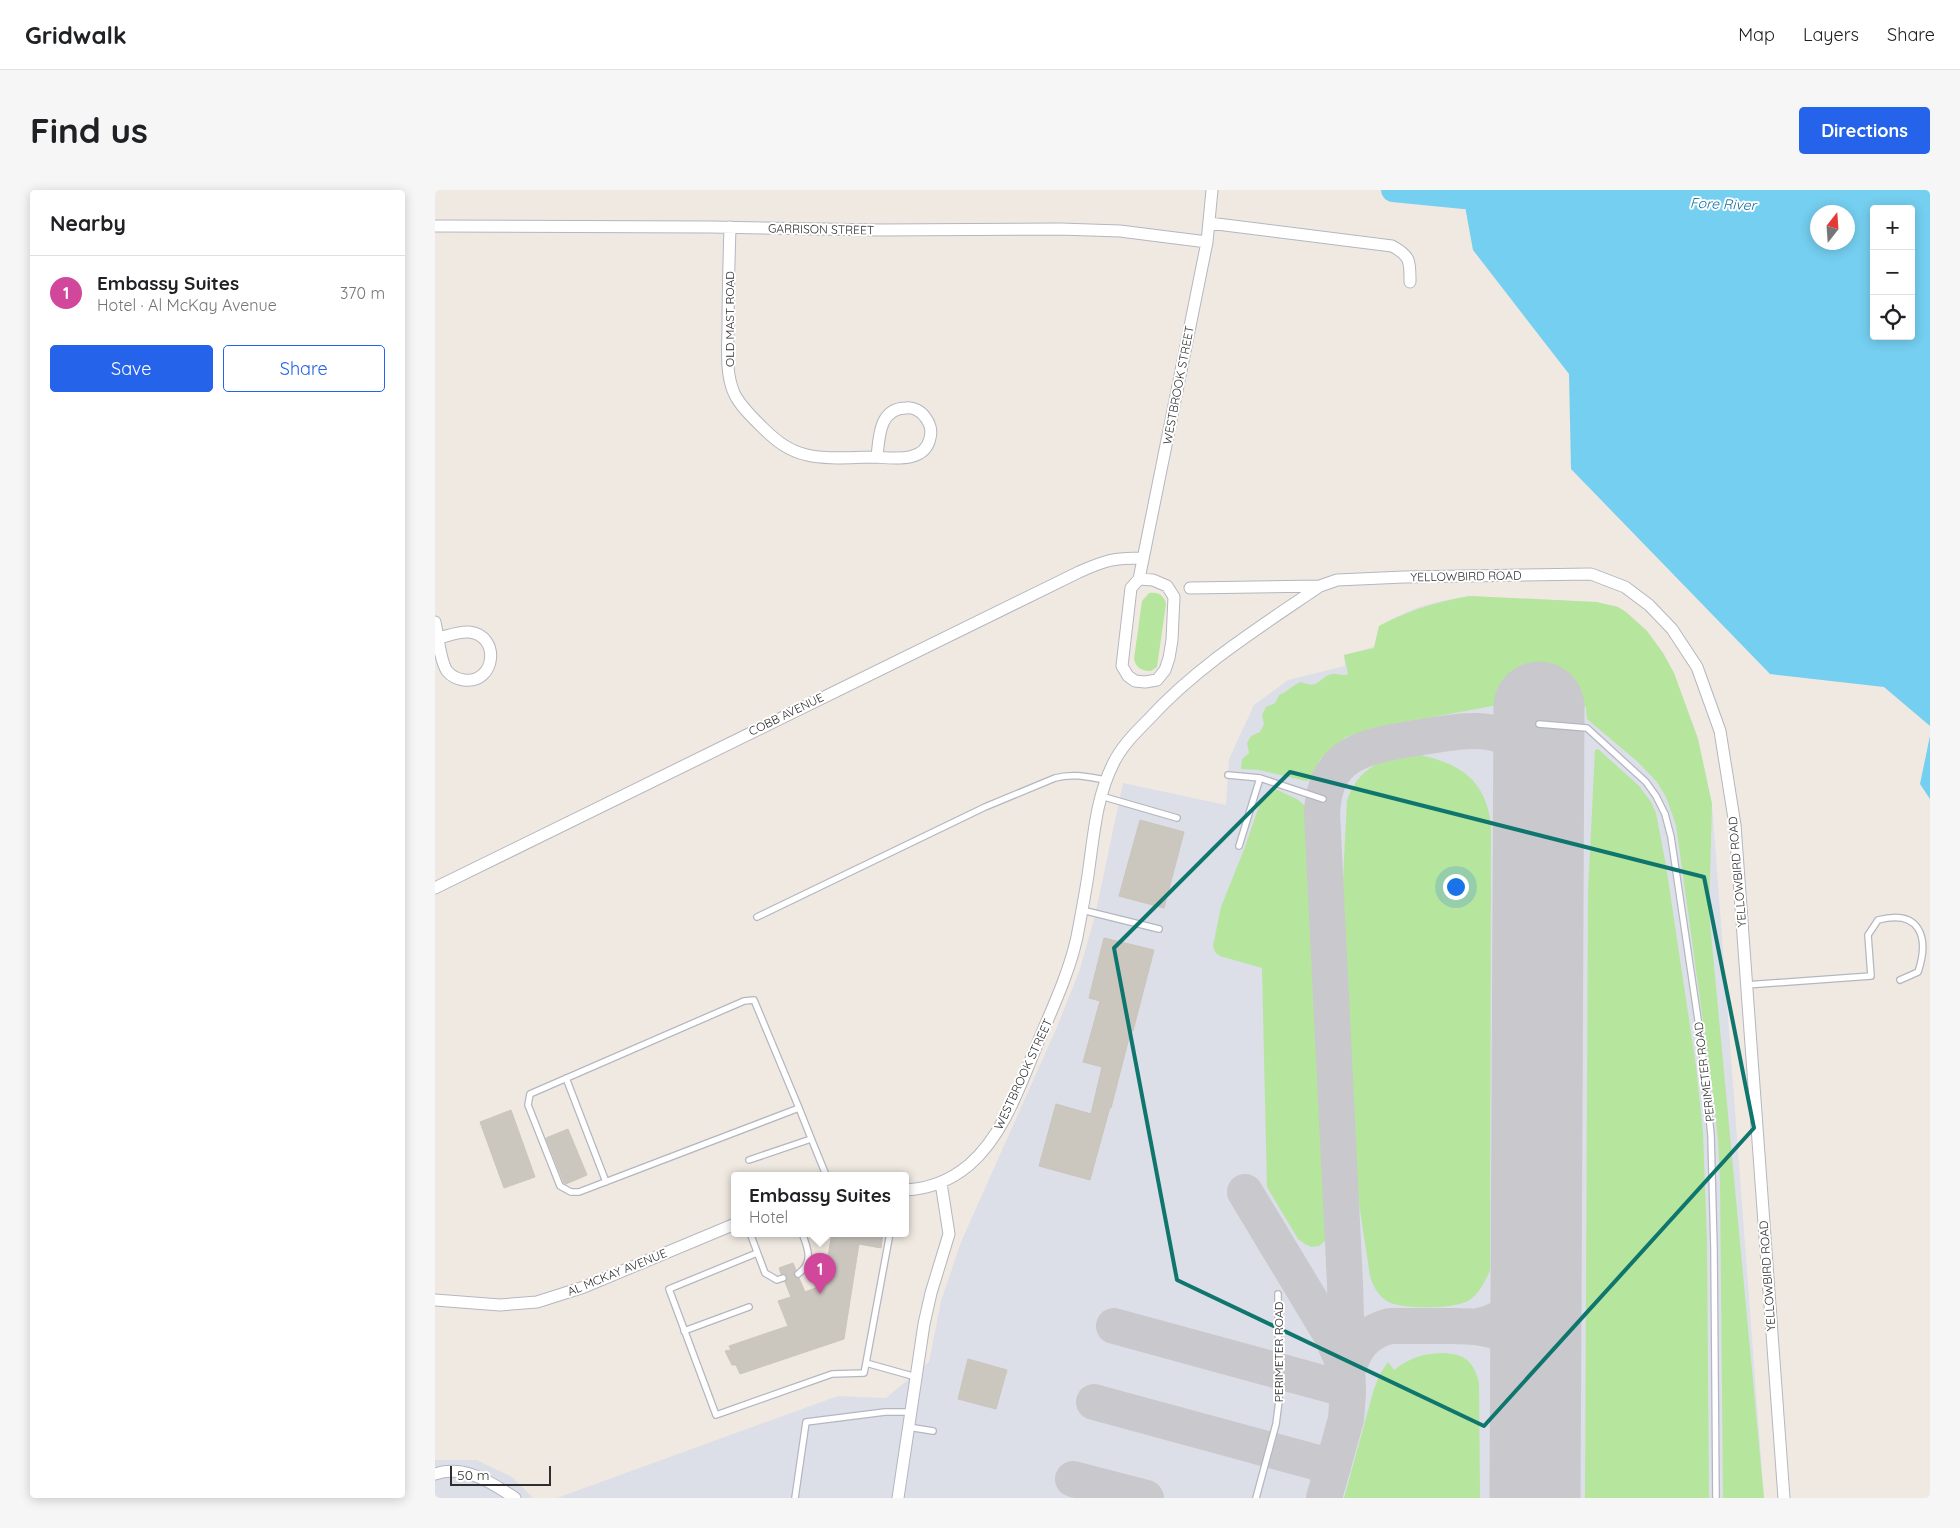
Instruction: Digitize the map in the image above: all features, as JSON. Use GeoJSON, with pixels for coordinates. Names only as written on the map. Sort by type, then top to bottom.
{"type":"FeatureCollection","features":[{"type":"Feature","properties":{"kind":"street","name":"WESTBROOK STREET"},"geometry":{"type":"LineString","coordinates":[[1157,680],[1135,681],[1128,676],[1122,666],[1131,588],[1139,579],[1207,242],[1212,190]]}},
{"type":"Feature","properties":{"kind":"street"},"geometry":{"type":"LineString","coordinates":[[1209,223],[1392,246],[1404,252],[1410,265],[1410,282]]}},
{"type":"Feature","properties":{"kind":"street","name":"GARRISON STREET"},"geometry":{"type":"LineString","coordinates":[[435,226],[730,227],[871,230],[1060,229],[1120,231],[1207,242]]}},
{"type":"Feature","properties":{"kind":"street","name":"OLD MAST ROAD"},"geometry":{"type":"LineString","coordinates":[[730,227],[728,365],[734,393],[749,414],[776,441],[808,455],[904,458],[919,454],[929,442],[930,426],[922,413],[907,407],[898,408],[891,412],[881,427],[877,457]]}},
{"type":"Feature","properties":{"kind":"street","name":"COBB AVENUE"},"geometry":{"type":"LineString","coordinates":[[435,888],[838,688],[1079,572],[1103,561],[1115,558],[1143,558]]}},
{"type":"Feature","properties":{"kind":"street","name":"YELLOWBIRD ROAD"},"geometry":{"type":"LineString","coordinates":[[1163,703],[1202,668],[1320,586],[1337,580],[1591,574],[1625,587],[1649,605],[1672,629],[1697,667],[1720,731],[1735,825],[1784,1498]]}},
{"type":"Feature","properties":{"kind":"street"},"geometry":{"type":"LineString","coordinates":[[1139,579],[1153,580],[1167,586],[1174,597],[1172,640],[1169,658],[1165,670],[1157,680],[1163,703]]}},
{"type":"Feature","properties":{"kind":"street","name":"YELLOWBIRD ROAD"},"geometry":{"type":"LineString","coordinates":[[1190,588],[1320,586]]}},
{"type":"Feature","properties":{"kind":"street"},"geometry":{"type":"LineString","coordinates":[[435,622],[438,638],[444,665],[453,677],[469,681],[477,679],[489,667],[492,659],[491,650],[481,636],[466,632],[438,638]]}},
{"type":"Feature","properties":{"kind":"street","name":"WESTBROOK STREET"},"geometry":{"type":"LineString","coordinates":[[941,1183],[969,1165],[991,1141],[1007,1113],[1056,1002],[1076,940],[1097,812],[1106,780],[1123,746],[1163,703]]}},
{"type":"Feature","properties":{"kind":"street"},"geometry":{"type":"LineString","coordinates":[[898,1498],[910,1412],[931,1293],[949,1234],[941,1183],[909,1190]]}},
{"type":"Feature","properties":{"kind":"street","name":"AL MCKAY AVENUE"},"geometry":{"type":"LineString","coordinates":[[435,1300],[500,1304],[537,1302],[584,1287],[731,1226]]}},
{"type":"Feature","properties":{"kind":"street"},"geometry":{"type":"LineString","coordinates":[[435,1474],[441,1472],[473,1474],[494,1484],[515,1498]]}},
{"type":"Feature","properties":{"kind":"lane","name":"PERIMETER ROAD"},"geometry":{"type":"LineString","coordinates":[[1539,724],[1587,728],[1646,782],[1665,814],[1671,837],[1701,1040],[1711,1135],[1716,1498]]}},
{"type":"Feature","properties":{"kind":"lane"},"geometry":{"type":"LineString","coordinates":[[757,917],[985,807],[1055,778],[1079,775],[1106,780]]}},
{"type":"Feature","properties":{"kind":"lane"},"geometry":{"type":"LineString","coordinates":[[1228,775],[1259,778],[1323,799]]}},
{"type":"Feature","properties":{"kind":"lane"},"geometry":{"type":"LineString","coordinates":[[1239,846],[1259,778]]}},
{"type":"Feature","properties":{"kind":"lane"},"geometry":{"type":"LineString","coordinates":[[1101,796],[1177,818]]}},
{"type":"Feature","properties":{"kind":"lane"},"geometry":{"type":"LineString","coordinates":[[1082,910],[1159,929]]}},
{"type":"Feature","properties":{"kind":"lane"},"geometry":{"type":"LineString","coordinates":[[1746,985],[1871,976],[1868,935],[1878,920],[1891,916],[1903,917],[1917,926],[1924,942],[1924,957],[1918,972],[1900,980]]}},
{"type":"Feature","properties":{"kind":"lane"},"geometry":{"type":"LineString","coordinates":[[799,1108],[607,1182],[579,1192],[571,1192],[559,1186],[528,1106],[528,1099],[530,1094],[566,1078],[744,1001],[753,1000],[799,1108],[825,1172]]}},
{"type":"Feature","properties":{"kind":"lane"},"geometry":{"type":"LineString","coordinates":[[566,1078],[607,1182]]}},
{"type":"Feature","properties":{"kind":"lane"},"geometry":{"type":"LineString","coordinates":[[749,1160],[811,1139]]}},
{"type":"Feature","properties":{"kind":"lane"},"geometry":{"type":"LineString","coordinates":[[751,1237],[765,1273],[777,1280],[783,1278]]}},
{"type":"Feature","properties":{"kind":"lane"},"geometry":{"type":"LineString","coordinates":[[798,1274],[803,1270],[809,1257],[803,1237]]}},
{"type":"Feature","properties":{"kind":"lane"},"geometry":{"type":"LineString","coordinates":[[757,1253],[669,1289],[716,1415],[832,1374],[864,1373],[889,1237]]}},
{"type":"Feature","properties":{"kind":"lane","name":"PERIMETER ROAD"},"geometry":{"type":"LineString","coordinates":[[1256,1498],[1279,1401],[1278,1294]]}},
{"type":"Feature","properties":{"kind":"lane"},"geometry":{"type":"LineString","coordinates":[[684,1331],[749,1307]]}},
{"type":"Feature","properties":{"kind":"lane"},"geometry":{"type":"LineString","coordinates":[[866,1363],[916,1377]]}},
{"type":"Feature","properties":{"kind":"lane"},"geometry":{"type":"LineString","coordinates":[[795,1498],[806,1422],[885,1412],[910,1412]]}},
{"type":"Feature","properties":{"kind":"lane"},"geometry":{"type":"LineString","coordinates":[[908,1427],[933,1431]]}},
{"type":"Feature","properties":{"kind":"highlighted area"},"geometry":{"type":"Polygon","coordinates":[[[1290,772],[1704,877],[1754,1128],[1484,1426],[1177,1280],[1114,948],[1290,772]]]}},
{"type":"Feature","properties":{"kind":"shaded area"},"geometry":{"type":"Polygon","coordinates":[[[1470,596],[1596,602],[1618,607],[1626,612],[1647,631],[1663,653],[1674,673],[1698,739],[1712,804],[1764,1498],[557,1498],[838,1396],[886,1398],[929,1362],[941,1301],[961,1242],[1057,1027],[1079,972],[1095,916],[1123,783],[1226,805],[1229,759],[1254,705],[1288,680],[1345,666],[1344,655],[1374,647],[1379,626],[1398,616],[1419,607],[1470,596]]]}},
{"type":"Feature","properties":{"kind":"shaded area"},"geometry":{"type":"Polygon","coordinates":[[[435,1460],[476,1460],[512,1477],[533,1498],[435,1498],[435,1460]]]}},
{"type":"Feature","properties":{"kind":"green space"},"geometry":{"type":"Polygon","coordinates":[[[1149,593],[1160,594],[1166,604],[1157,667],[1151,671],[1140,668],[1136,665],[1134,659],[1142,601],[1149,593]]]}},
{"type":"Feature","properties":{"kind":"green space"},"geometry":{"type":"Polygon","coordinates":[[[1470,596],[1596,602],[1618,607],[1626,612],[1647,631],[1663,653],[1674,673],[1698,739],[1712,804],[1709,912],[1764,1498],[1723,1498],[1718,1139],[1676,825],[1666,797],[1657,782],[1638,762],[1587,719],[1586,707],[1492,706],[1373,728],[1346,737],[1332,748],[1320,759],[1311,779],[1306,781],[1259,770],[1241,769],[1242,759],[1249,753],[1247,743],[1251,736],[1260,732],[1264,724],[1262,715],[1266,707],[1275,703],[1279,695],[1301,682],[1312,685],[1332,674],[1348,674],[1344,655],[1374,648],[1379,626],[1423,607],[1470,596]]]}},
{"type":"Feature","properties":{"kind":"green space"},"geometry":{"type":"Polygon","coordinates":[[[1598,749],[1639,786],[1651,802],[1656,813],[1666,866],[1696,1066],[1703,1132],[1707,1241],[1709,1498],[1585,1498],[1588,893],[1595,750],[1598,749]]]}},
{"type":"Feature","properties":{"kind":"green space"},"geometry":{"type":"Polygon","coordinates":[[[1415,754],[1444,762],[1467,775],[1476,784],[1483,796],[1491,825],[1490,1270],[1475,1295],[1468,1301],[1452,1306],[1398,1305],[1383,1299],[1377,1292],[1370,1276],[1355,1177],[1342,899],[1347,801],[1358,780],[1373,766],[1392,759],[1415,754]]]}},
{"type":"Feature","properties":{"kind":"green space"},"geometry":{"type":"Polygon","coordinates":[[[1275,789],[1297,799],[1306,807],[1328,1234],[1325,1241],[1319,1246],[1311,1247],[1298,1239],[1267,1187],[1262,968],[1220,956],[1215,952],[1213,946],[1221,907],[1260,803],[1266,794],[1275,789]]]}},
{"type":"Feature","properties":{"kind":"green space"},"geometry":{"type":"Polygon","coordinates":[[[1443,1353],[1457,1355],[1467,1360],[1474,1369],[1479,1382],[1480,1498],[1344,1498],[1374,1389],[1380,1374],[1388,1362],[1394,1370],[1417,1357],[1443,1353]]]}},
{"type":"Feature","properties":{"kind":"water","name":"Fore River"},"geometry":{"type":"Polygon","coordinates":[[[1462,190],[1930,190],[1930,726],[1884,687],[1770,674],[1571,469],[1569,374],[1473,250],[1462,190]]]}},
{"type":"Feature","properties":{"kind":"water"},"geometry":{"type":"Polygon","coordinates":[[[1930,736],[1930,799],[1920,784],[1930,736]]]}},
{"type":"Feature","properties":{"kind":"building"},"geometry":{"type":"Polygon","coordinates":[[[1140,820],[1184,832],[1164,908],[1119,896],[1140,820]]]}},
{"type":"Feature","properties":{"kind":"building"},"geometry":{"type":"Polygon","coordinates":[[[1104,938],[1154,950],[1090,1180],[1039,1166],[1056,1104],[1091,1114],[1102,1067],[1083,1062],[1100,1001],[1089,998],[1104,938]]]}},
{"type":"Feature","properties":{"kind":"building"},"geometry":{"type":"Polygon","coordinates":[[[511,1110],[535,1177],[504,1188],[480,1122],[511,1110]]]}},
{"type":"Feature","properties":{"kind":"building"},"geometry":{"type":"Polygon","coordinates":[[[568,1129],[587,1175],[566,1184],[546,1138],[568,1129]]]}},
{"type":"Feature","properties":{"kind":"building"},"geometry":{"type":"Polygon","coordinates":[[[831,1237],[882,1237],[881,1248],[859,1244],[844,1339],[740,1374],[736,1365],[732,1365],[725,1351],[731,1350],[729,1346],[788,1326],[778,1301],[791,1297],[785,1282],[787,1276],[781,1274],[779,1268],[793,1263],[796,1270],[794,1275],[796,1278],[799,1278],[805,1292],[823,1285],[831,1237]]]}},
{"type":"Feature","properties":{"kind":"building"},"geometry":{"type":"Polygon","coordinates":[[[968,1359],[1007,1370],[996,1409],[958,1399],[968,1359]]]}},
{"type":"Feature","properties":{"kind":"waterway"},"geometry":{"type":"LineString","coordinates":[[1393,190],[1464,197],[1499,190]]}},
{"type":"Feature","properties":{"kind":"taxiway"},"geometry":{"type":"LineString","coordinates":[[1324,1498],[1346,1419],[1348,1393],[1345,1284],[1322,813],[1325,791],[1332,775],[1342,763],[1354,754],[1369,748],[1445,733],[1484,731],[1500,735],[1513,743],[1524,755],[1532,774],[1538,799]]}},
{"type":"Feature","properties":{"kind":"taxiway"},"geometry":{"type":"LineString","coordinates":[[1245,1192],[1330,1333],[1343,1362]]}},
{"type":"Feature","properties":{"kind":"taxiway"},"geometry":{"type":"LineString","coordinates":[[1479,1326],[1503,1317],[1519,1304],[1525,1295],[1537,1261]]}},
{"type":"Feature","properties":{"kind":"taxiway"},"geometry":{"type":"LineString","coordinates":[[1114,1326],[1348,1390]]}},
{"type":"Feature","properties":{"kind":"taxiway"},"geometry":{"type":"LineString","coordinates":[[1348,1369],[1354,1353],[1363,1341],[1374,1332],[1390,1326],[1469,1326],[1496,1331],[1516,1344],[1523,1355],[1535,1385]]}},
{"type":"Feature","properties":{"kind":"taxiway"},"geometry":{"type":"LineString","coordinates":[[1094,1402],[1333,1467]]}},
{"type":"Feature","properties":{"kind":"taxiway"},"geometry":{"type":"LineString","coordinates":[[1073,1479],[1146,1498]]}},
{"type":"Feature","properties":{"kind":"runway"},"geometry":{"type":"LineString","coordinates":[[1535,1498],[1539,707]]}},
{"type":"Feature","properties":{"kind":"place","name":"Embassy Suites"},"geometry":{"type":"Point","coordinates":[820,1294]}}]}
